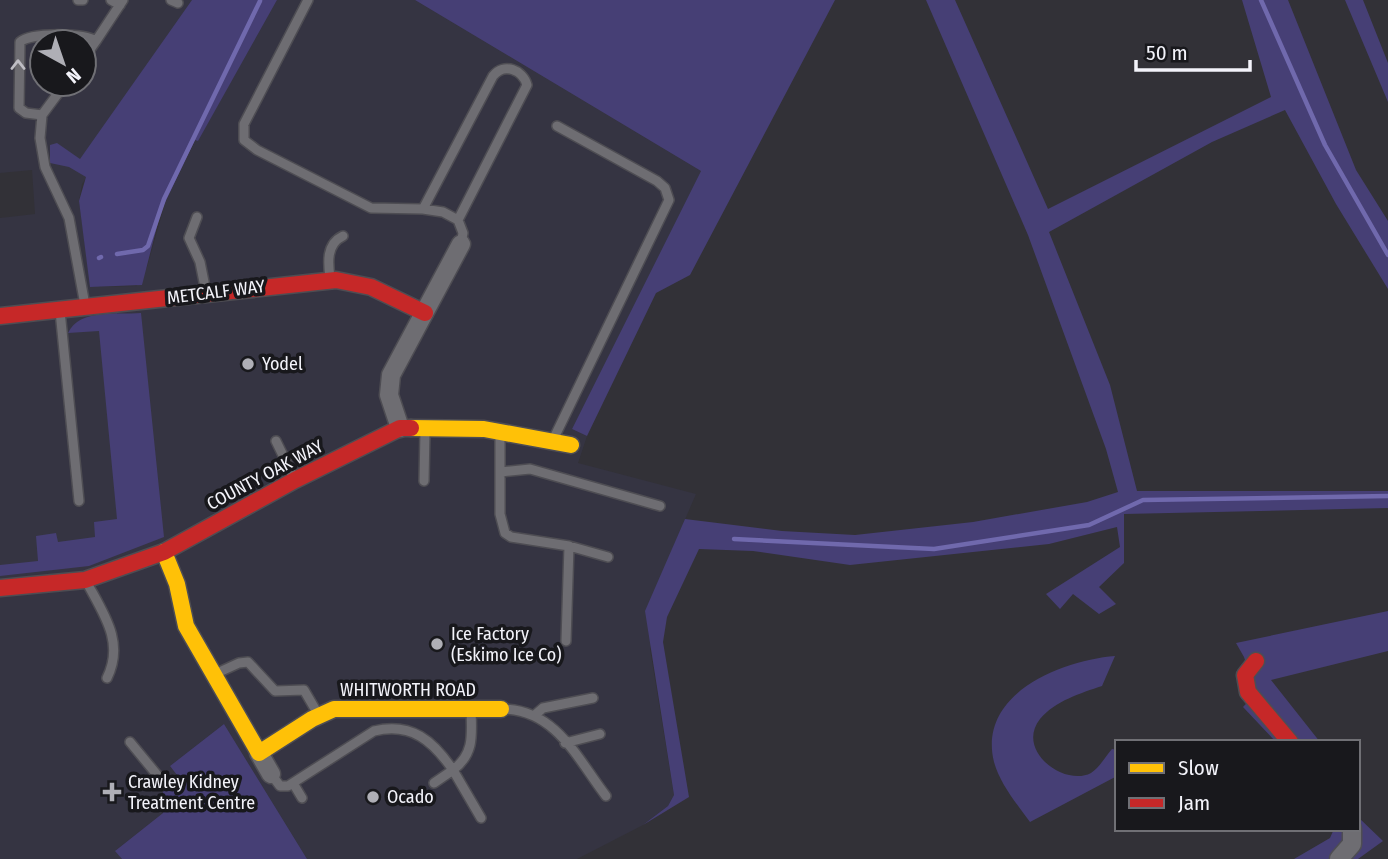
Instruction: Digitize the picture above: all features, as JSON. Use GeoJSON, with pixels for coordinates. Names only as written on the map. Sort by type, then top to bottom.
{"type":"FeatureCollection","features":[{"type":"Feature","properties":{"kind":"street"},"geometry":{"type":"LineString","coordinates":[[400,428],[388,395],[389,381],[461,244]]}},
{"type":"Feature","properties":{"kind":"street","name":"METCALF WAY"},"geometry":{"type":"LineString","coordinates":[[0,316],[330,280],[359,283],[425,313]]}},
{"type":"Feature","properties":{"kind":"street","name":"COUNTY OAK WAY"},"geometry":{"type":"LineString","coordinates":[[0,589],[85,580],[164,552],[295,480],[400,428],[500,432],[571,445]]}},
{"type":"Feature","properties":{"kind":"street"},"geometry":{"type":"LineString","coordinates":[[164,552],[177,583],[186,626],[271,774]]}},
{"type":"Feature","properties":{"kind":"street"},"geometry":{"type":"LineString","coordinates":[[1256,661],[1245,675],[1245,687],[1288,740]]}},
{"type":"Feature","properties":{"kind":"street","name":"WHITWORTH ROAD"},"geometry":{"type":"LineString","coordinates":[[260,753],[319,715],[353,707],[500,709]]}},
{"type":"Feature","properties":{"kind":"street"},"geometry":{"type":"LineString","coordinates":[[1339,859],[1352,844],[1352,831]]}},
{"type":"Feature","properties":{"kind":"lane"},"geometry":{"type":"LineString","coordinates":[[308,0],[244,124],[244,140],[257,150],[365,205],[386,210],[423,209],[443,212],[458,220],[463,233],[461,244]]}},
{"type":"Feature","properties":{"kind":"lane"},"geometry":{"type":"LineString","coordinates":[[98,37],[118,2]]}},
{"type":"Feature","properties":{"kind":"lane"},"geometry":{"type":"LineString","coordinates":[[28,37],[20,42],[19,108],[23,113],[42,115]]}},
{"type":"Feature","properties":{"kind":"lane"},"geometry":{"type":"LineString","coordinates":[[423,209],[493,76],[499,69],[506,67],[523,76],[527,85],[458,220]]}},
{"type":"Feature","properties":{"kind":"lane"},"geometry":{"type":"LineString","coordinates":[[55,98],[42,115],[42,154],[69,218],[85,307]]}},
{"type":"Feature","properties":{"kind":"lane"},"geometry":{"type":"LineString","coordinates":[[552,442],[669,200],[665,188],[657,181],[556,126]]}},
{"type":"Feature","properties":{"kind":"lane"},"geometry":{"type":"LineString","coordinates":[[197,217],[189,238],[200,262],[206,293]]}},
{"type":"Feature","properties":{"kind":"lane"},"geometry":{"type":"LineString","coordinates":[[330,280],[331,250],[337,239],[343,236]]}},
{"type":"Feature","properties":{"kind":"lane"},"geometry":{"type":"LineString","coordinates":[[60,309],[79,501]]}},
{"type":"Feature","properties":{"kind":"lane"},"geometry":{"type":"LineString","coordinates":[[424,481],[425,427]]}},
{"type":"Feature","properties":{"kind":"lane"},"geometry":{"type":"LineString","coordinates":[[500,432],[501,520],[506,535],[569,546],[608,557]]}},
{"type":"Feature","properties":{"kind":"lane"},"geometry":{"type":"LineString","coordinates":[[275,441],[295,480]]}},
{"type":"Feature","properties":{"kind":"lane"},"geometry":{"type":"LineString","coordinates":[[500,472],[530,469],[660,506]]}},
{"type":"Feature","properties":{"kind":"lane"},"geometry":{"type":"LineString","coordinates":[[566,642],[569,546]]}},
{"type":"Feature","properties":{"kind":"lane"},"geometry":{"type":"LineString","coordinates":[[85,580],[108,623],[116,648],[107,678]]}},
{"type":"Feature","properties":{"kind":"lane"},"geometry":{"type":"LineString","coordinates":[[214,675],[239,663],[248,662],[275,691],[304,690],[319,715]]}},
{"type":"Feature","properties":{"kind":"lane"},"geometry":{"type":"LineString","coordinates":[[536,714],[547,707],[593,698]]}},
{"type":"Feature","properties":{"kind":"lane"},"geometry":{"type":"LineString","coordinates":[[434,783],[464,761],[471,747],[471,709]]}},
{"type":"Feature","properties":{"kind":"lane"},"geometry":{"type":"LineString","coordinates":[[500,709],[536,714],[550,724],[606,796]]}},
{"type":"Feature","properties":{"kind":"lane"},"geometry":{"type":"LineString","coordinates":[[271,774],[280,786],[293,783],[365,737],[382,730],[422,734],[453,770],[481,818]]}},
{"type":"Feature","properties":{"kind":"lane"},"geometry":{"type":"LineString","coordinates":[[565,743],[600,734]]}},
{"type":"Feature","properties":{"kind":"lane"},"geometry":{"type":"LineString","coordinates":[[130,742],[163,782]]}},
{"type":"Feature","properties":{"kind":"lane"},"geometry":{"type":"LineString","coordinates":[[293,783],[302,798]]}},
{"type":"Feature","properties":{"kind":"shaded area"},"geometry":{"type":"Polygon","coordinates":[[[0,0],[213,0],[82,184],[79,201],[91,287],[137,286],[147,267],[166,200],[195,140],[198,140],[277,0],[415,0],[701,171],[572,429],[587,436],[578,463],[696,494],[674,545],[650,649],[674,795],[668,806],[643,825],[577,859],[307,859],[224,724],[170,766],[180,779],[163,813],[116,850],[122,859],[0,859],[0,218],[35,214],[32,170],[0,173],[0,0]]]}},
{"type":"Feature","properties":{"kind":"shaded area"},"geometry":{"type":"Polygon","coordinates":[[[192,0],[277,0],[198,141],[195,140],[161,211],[142,285],[90,287],[79,201],[86,177],[69,167],[50,163],[50,145],[57,143],[80,159],[192,0]]]}},
{"type":"Feature","properties":{"kind":"shaded area"},"geometry":{"type":"Polygon","coordinates":[[[415,0],[835,0],[690,275],[656,293],[587,436],[572,429],[701,171],[415,0]]]}},
{"type":"Feature","properties":{"kind":"shaded area"},"geometry":{"type":"Polygon","coordinates":[[[926,0],[955,0],[1048,209],[1271,97],[1242,0],[1288,0],[1356,170],[1388,221],[1388,289],[1336,204],[1285,110],[1212,142],[1049,232],[1110,385],[1137,491],[1388,491],[1388,508],[1124,514],[1124,563],[1099,587],[1116,604],[1099,614],[1073,594],[1060,609],[1046,594],[1120,547],[1117,527],[1049,544],[850,565],[753,551],[699,549],[667,617],[663,642],[689,797],[643,825],[668,806],[674,795],[645,611],[685,519],[782,531],[855,535],[973,522],[1087,502],[1118,492],[1106,449],[1028,235],[926,0]]]}},
{"type":"Feature","properties":{"kind":"shaded area"},"geometry":{"type":"Polygon","coordinates":[[[1345,0],[1363,0],[1388,63],[1388,102],[1345,0]]]}},
{"type":"Feature","properties":{"kind":"shaded area"},"geometry":{"type":"Polygon","coordinates":[[[141,313],[164,537],[89,566],[0,576],[0,565],[38,561],[36,536],[56,533],[58,542],[95,537],[94,522],[117,519],[99,331],[68,333],[74,325],[90,316],[141,313]]]}},
{"type":"Feature","properties":{"kind":"shaded area"},"geometry":{"type":"Polygon","coordinates":[[[1388,611],[1388,651],[1271,680],[1318,740],[1274,740],[1243,707],[1256,693],[1244,657],[1236,643],[1388,611]]]}},
{"type":"Feature","properties":{"kind":"shaded area"},"geometry":{"type":"Polygon","coordinates":[[[1115,656],[1102,686],[1061,702],[1046,713],[1034,731],[1034,743],[1038,754],[1057,771],[1080,776],[1091,773],[1112,749],[1115,750],[1115,777],[1030,822],[1005,786],[994,762],[992,738],[998,717],[1011,699],[1029,685],[1049,673],[1094,659],[1115,656]]]}},
{"type":"Feature","properties":{"kind":"shaded area"},"geometry":{"type":"Polygon","coordinates":[[[224,724],[307,859],[122,859],[115,851],[163,813],[163,792],[180,779],[170,766],[224,724]]]}},
{"type":"Feature","properties":{"kind":"shaded area"},"geometry":{"type":"Polygon","coordinates":[[[1360,819],[1383,841],[1358,859],[1294,859],[1330,838],[1333,831],[1360,831],[1360,819]]]}},
{"type":"Feature","properties":{"kind":"waterway"},"geometry":{"type":"LineString","coordinates":[[1261,0],[1325,145],[1388,255]]}},
{"type":"Feature","properties":{"kind":"waterway"},"geometry":{"type":"LineString","coordinates":[[117,254],[143,250],[148,246],[164,199],[260,1]]}},
{"type":"Feature","properties":{"kind":"waterway"},"geometry":{"type":"LineString","coordinates":[[734,539],[934,549],[1089,525],[1143,500],[1388,496]]}},
{"type":"Feature","properties":{"kind":"traffic: slow"},"geometry":{"type":"LineString","coordinates":[[411,428],[484,429],[571,445]]}},
{"type":"Feature","properties":{"kind":"traffic: slow"},"geometry":{"type":"LineString","coordinates":[[164,552],[177,584],[186,626],[259,753],[312,719],[334,709],[501,709]]}},
{"type":"Feature","properties":{"kind":"traffic: jam"},"geometry":{"type":"LineString","coordinates":[[0,316],[336,280],[371,287],[425,313]]}},
{"type":"Feature","properties":{"kind":"traffic: jam"},"geometry":{"type":"LineString","coordinates":[[0,588],[85,580],[164,552],[295,480],[400,428],[411,428]]}},
{"type":"Feature","properties":{"kind":"traffic: jam"},"geometry":{"type":"LineString","coordinates":[[1256,661],[1245,675],[1248,692],[1288,740]]}},
{"type":"Feature","properties":{"kind":"place","name":"Yodel"},"geometry":{"type":"Point","coordinates":[248,364]}},
{"type":"Feature","properties":{"kind":"place","name":"Ice Factory (Eskimo Ice Co)"},"geometry":{"type":"Point","coordinates":[437,644]}},
{"type":"Feature","properties":{"kind":"place","name":"Crawley Kidney Treatment Centre"},"geometry":{"type":"Point","coordinates":[112,792]}},
{"type":"Feature","properties":{"kind":"place","name":"Ocado"},"geometry":{"type":"Point","coordinates":[373,797]}}]}
